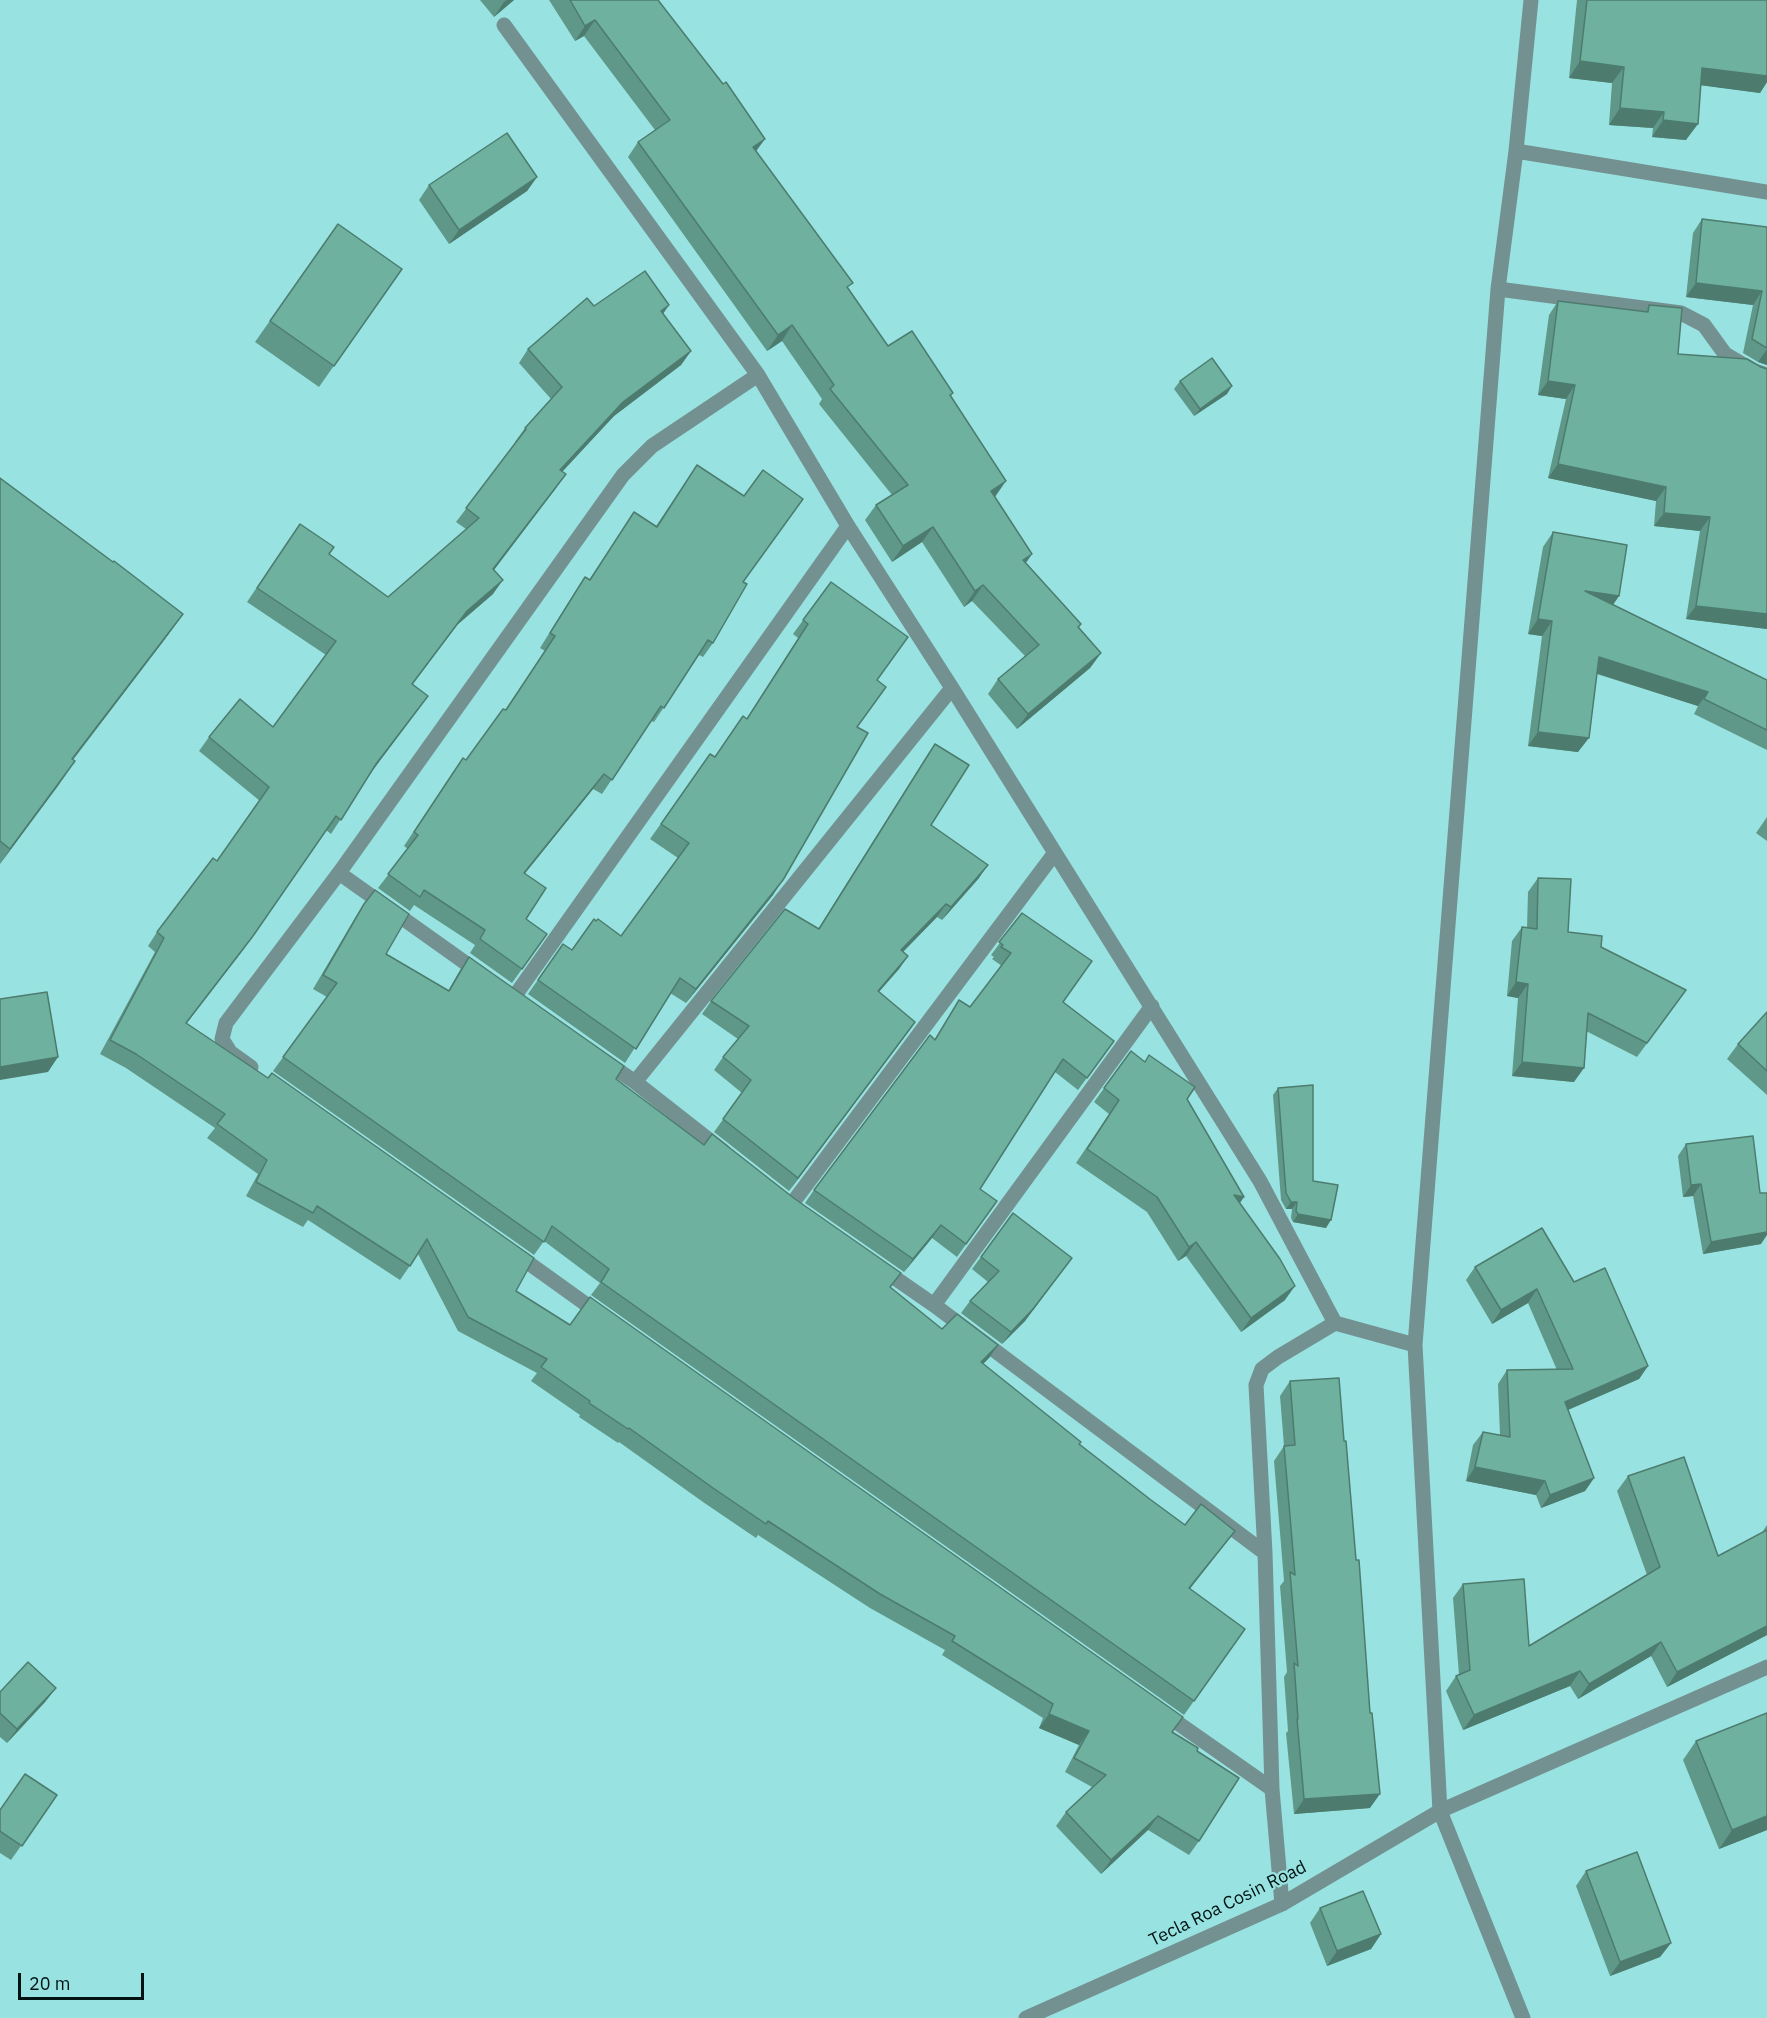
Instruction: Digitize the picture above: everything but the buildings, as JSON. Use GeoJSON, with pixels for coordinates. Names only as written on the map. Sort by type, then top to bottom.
{"type":"FeatureCollection","features":[{"type":"Feature","properties":{"kind":"street"},"geometry":{"type":"LineString","coordinates":[[1523,2018],[1440,1811],[1415,1345],[1498,289],[1516,151],[1531,0]]}},
{"type":"Feature","properties":{"kind":"street"},"geometry":{"type":"LineString","coordinates":[[504,25],[758,375],[848,526],[1260,1181],[1335,1323]]}},
{"type":"Feature","properties":{"kind":"street"},"geometry":{"type":"LineString","coordinates":[[1516,151],[1767,192]]}},
{"type":"Feature","properties":{"kind":"street"},"geometry":{"type":"LineString","coordinates":[[1498,289],[1681,313],[1704,325],[1725,354],[1754,371],[1767,375]]}},
{"type":"Feature","properties":{"kind":"street"},"geometry":{"type":"LineString","coordinates":[[260,1073],[230,1052],[222,1039],[226,1023],[339,873],[623,475],[652,446],[758,375]]}},
{"type":"Feature","properties":{"kind":"street"},"geometry":{"type":"LineString","coordinates":[[339,873],[509,994],[848,526]]}},
{"type":"Feature","properties":{"kind":"street"},"geometry":{"type":"LineString","coordinates":[[635,1082],[952,688]]}},
{"type":"Feature","properties":{"kind":"street"},"geometry":{"type":"LineString","coordinates":[[791,1205],[1054,854]]}},
{"type":"Feature","properties":{"kind":"street"},"geometry":{"type":"LineString","coordinates":[[934,1305],[1152,1006]]}},
{"type":"Feature","properties":{"kind":"street"},"geometry":{"type":"LineString","coordinates":[[598,1056],[736,1161]]}},
{"type":"Feature","properties":{"kind":"street"},"geometry":{"type":"LineString","coordinates":[[503,1245],[610,1321]]}},
{"type":"Feature","properties":{"kind":"street"},"geometry":{"type":"LineString","coordinates":[[867,1258],[934,1305],[1265,1553]]}},
{"type":"Feature","properties":{"kind":"street"},"geometry":{"type":"LineString","coordinates":[[1282,1904],[1272,1789],[1265,1553],[1256,1385],[1262,1370],[1278,1357],[1335,1323],[1415,1345]]}},
{"type":"Feature","properties":{"kind":"street","name":"Tecla Roa Cosin Road"},"geometry":{"type":"LineString","coordinates":[[1026,2018],[1282,1904],[1440,1811],[1767,1667]]}},
{"type":"Feature","properties":{"kind":"street"},"geometry":{"type":"LineString","coordinates":[[1155,1706],[1272,1789]]}}]}
